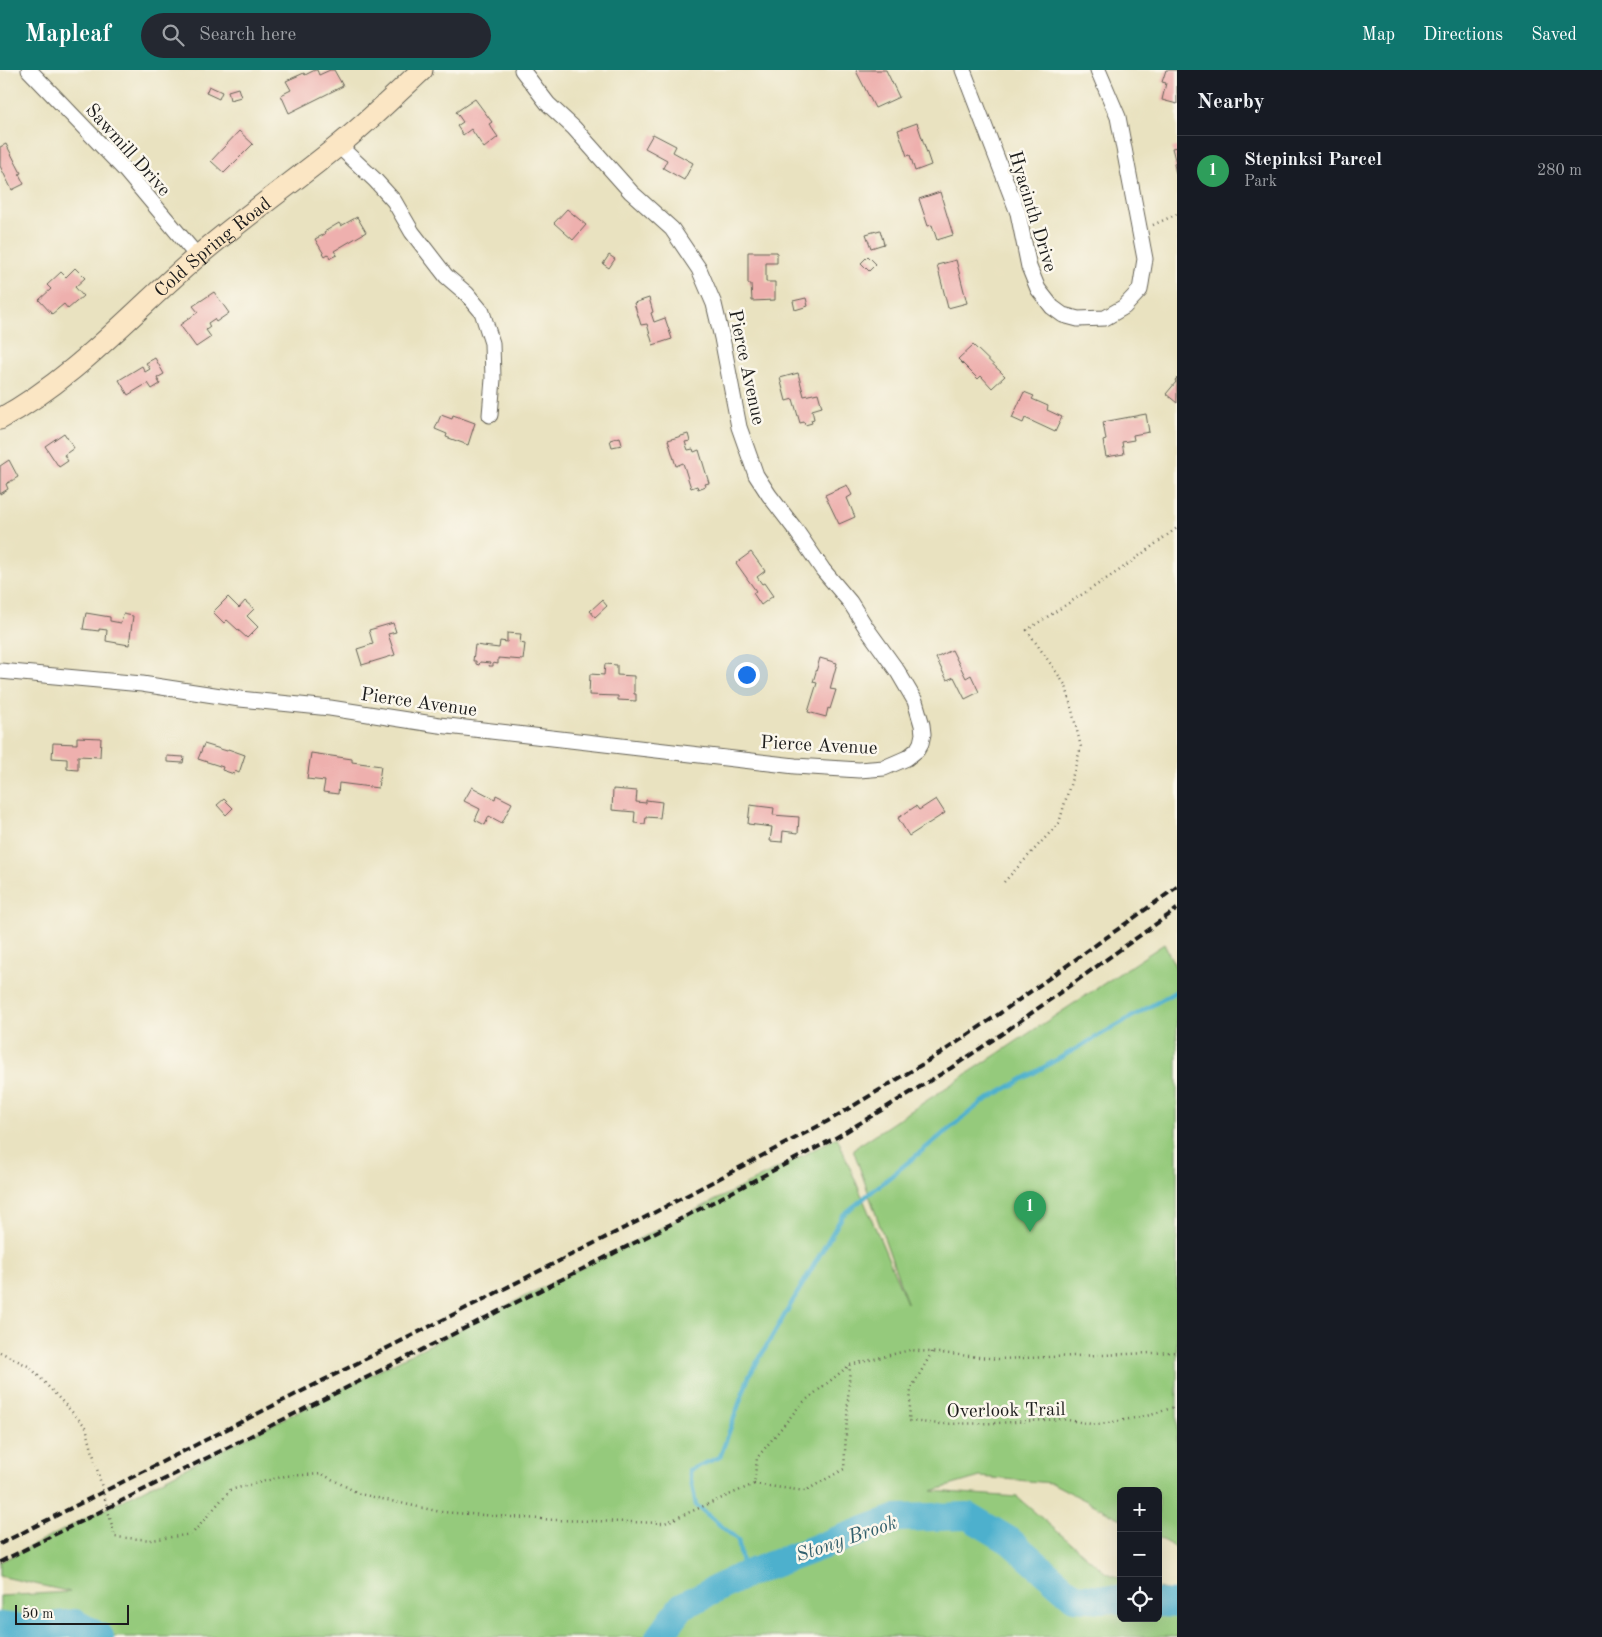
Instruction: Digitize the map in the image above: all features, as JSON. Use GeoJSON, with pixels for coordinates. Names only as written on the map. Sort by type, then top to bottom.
{"type":"FeatureCollection","features":[{"type":"Feature","properties":{"kind":"street","name":"Sawmill Drive"},"geometry":{"type":"LineString","coordinates":[[29,70],[125,170],[198,256]]}},
{"type":"Feature","properties":{"kind":"street","name":"Cold Spring Road"},"geometry":{"type":"LineString","coordinates":[[0,419],[17,410],[75,368],[198,256],[339,146],[374,116],[422,70]]}},
{"type":"Feature","properties":{"kind":"street","name":"Pierce Avenue"},"geometry":{"type":"LineString","coordinates":[[0,672],[142,684],[240,699],[330,708],[439,725],[796,766],[858,770],[884,768],[907,758],[917,750],[923,734],[915,701],[898,672],[850,602],[823,570],[756,475],[738,427],[714,304],[699,269],[672,229],[631,192],[574,128],[548,104],[522,70]]}},
{"type":"Feature","properties":{"kind":"street","name":"Hyacinth Drive"},"geometry":{"type":"LineString","coordinates":[[963,70],[1018,213],[1029,267],[1038,289],[1052,307],[1063,315],[1078,319],[1104,318],[1124,307],[1140,290],[1145,259],[1118,117],[1098,70]]}},
{"type":"Feature","properties":{"kind":"street"},"geometry":{"type":"LineString","coordinates":[[339,146],[394,201],[412,232],[446,276],[467,294],[482,312],[492,343],[494,379],[490,415]]}},
{"type":"Feature","properties":{"kind":"path"},"geometry":{"type":"LineString","coordinates":[[1140,231],[1177,214]]}},
{"type":"Feature","properties":{"kind":"path"},"geometry":{"type":"LineString","coordinates":[[1004,882],[1059,823],[1081,747],[1066,686],[1027,630],[1120,570],[1177,528]]}},
{"type":"Feature","properties":{"kind":"path"},"geometry":{"type":"LineString","coordinates":[[754,1484],[757,1458],[801,1404],[850,1365],[910,1350],[999,1359],[1177,1352]]}},
{"type":"Feature","properties":{"kind":"path"},"geometry":{"type":"LineString","coordinates":[[0,1352],[30,1367],[86,1426],[115,1537],[152,1540],[192,1534],[230,1490],[285,1476],[322,1474],[360,1494],[441,1512],[555,1520],[666,1523],[754,1484],[805,1491],[844,1469],[850,1365]]}},
{"type":"Feature","properties":{"kind":"path","name":"Overlook Trail"},"geometry":{"type":"LineString","coordinates":[[932,1352],[911,1389],[908,1422],[941,1424],[998,1423],[1062,1419],[1097,1425],[1151,1415],[1177,1406]]}},
{"type":"Feature","properties":{"kind":"green space"},"geometry":{"type":"Polygon","coordinates":[[[1164,944],[1177,970],[1177,1548],[1162,1540],[1162,1487],[1117,1487],[1117,1517],[1052,1483],[980,1477],[932,1491],[1017,1497],[1106,1573],[1117,1577],[1117,1622],[1162,1622],[1162,1589],[1177,1593],[1177,1637],[0,1637],[0,1596],[70,1592],[0,1576],[0,1562],[837,1137],[907,1303],[853,1149],[1164,944]]]}},
{"type":"Feature","properties":{"kind":"building"},"geometry":{"type":"Polygon","coordinates":[[[317,70],[319,75],[334,70],[343,86],[289,113],[281,95],[291,90],[286,81],[317,70]]]}},
{"type":"Feature","properties":{"kind":"building"},"geometry":{"type":"Polygon","coordinates":[[[886,70],[899,97],[875,108],[856,71],[886,70]]]}},
{"type":"Feature","properties":{"kind":"building"},"geometry":{"type":"Polygon","coordinates":[[[1166,70],[1177,70],[1177,104],[1162,100],[1166,83],[1162,82],[1166,70]]]}},
{"type":"Feature","properties":{"kind":"building"},"geometry":{"type":"Polygon","coordinates":[[[209,86],[222,92],[219,99],[206,93],[209,86]]]}},
{"type":"Feature","properties":{"kind":"building"},"geometry":{"type":"Polygon","coordinates":[[[238,88],[241,97],[230,100],[228,91],[238,88]]]}},
{"type":"Feature","properties":{"kind":"building"},"geometry":{"type":"Polygon","coordinates":[[[475,99],[492,122],[489,124],[498,137],[484,148],[471,129],[463,135],[457,126],[463,122],[456,112],[475,99]]]}},
{"type":"Feature","properties":{"kind":"building"},"geometry":{"type":"Polygon","coordinates":[[[917,123],[931,165],[915,171],[910,155],[907,156],[898,130],[917,123]]]}},
{"type":"Feature","properties":{"kind":"building"},"geometry":{"type":"Polygon","coordinates":[[[239,131],[253,144],[224,173],[211,161],[239,131]]]}},
{"type":"Feature","properties":{"kind":"building"},"geometry":{"type":"Polygon","coordinates":[[[653,134],[676,146],[673,152],[693,163],[684,180],[663,168],[667,160],[645,148],[653,134]]]}},
{"type":"Feature","properties":{"kind":"building"},"geometry":{"type":"Polygon","coordinates":[[[6,144],[21,173],[19,174],[24,184],[12,190],[0,166],[0,147],[6,144]]]}},
{"type":"Feature","properties":{"kind":"building"},"geometry":{"type":"Polygon","coordinates":[[[1177,147],[1176,174],[1174,164],[1176,163],[1172,148],[1177,147]]]}},
{"type":"Feature","properties":{"kind":"building"},"geometry":{"type":"Polygon","coordinates":[[[940,192],[953,235],[937,240],[932,225],[928,226],[919,199],[940,192]]]}},
{"type":"Feature","properties":{"kind":"building"},"geometry":{"type":"Polygon","coordinates":[[[567,209],[586,225],[573,240],[554,223],[567,209]]]}},
{"type":"Feature","properties":{"kind":"building"},"geometry":{"type":"Polygon","coordinates":[[[357,217],[366,232],[334,251],[337,255],[330,258],[328,254],[325,256],[315,239],[339,223],[341,226],[357,217]]]}},
{"type":"Feature","properties":{"kind":"building"},"geometry":{"type":"Polygon","coordinates":[[[880,230],[884,244],[871,248],[866,234],[880,230]]]}},
{"type":"Feature","properties":{"kind":"building"},"geometry":{"type":"Polygon","coordinates":[[[748,252],[777,252],[777,263],[766,263],[766,282],[775,282],[775,300],[752,301],[751,284],[748,284],[748,252]]]}},
{"type":"Feature","properties":{"kind":"building"},"geometry":{"type":"Polygon","coordinates":[[[609,255],[615,259],[609,268],[603,264],[609,255]]]}},
{"type":"Feature","properties":{"kind":"building"},"geometry":{"type":"Polygon","coordinates":[[[868,256],[876,264],[869,271],[861,263],[868,256]]]}},
{"type":"Feature","properties":{"kind":"building"},"geometry":{"type":"Polygon","coordinates":[[[956,260],[967,303],[948,308],[937,265],[956,260]]]}},
{"type":"Feature","properties":{"kind":"building"},"geometry":{"type":"Polygon","coordinates":[[[75,268],[85,278],[75,287],[83,296],[68,309],[64,304],[52,314],[39,300],[51,289],[47,285],[61,272],[66,277],[75,268]]]}},
{"type":"Feature","properties":{"kind":"building"},"geometry":{"type":"Polygon","coordinates":[[[214,292],[229,313],[216,322],[214,319],[208,323],[210,327],[206,330],[211,337],[196,347],[180,325],[198,312],[193,306],[214,292]]]}},
{"type":"Feature","properties":{"kind":"building"},"geometry":{"type":"Polygon","coordinates":[[[649,298],[654,322],[665,318],[672,339],[653,345],[647,324],[641,325],[634,303],[649,298]]]}},
{"type":"Feature","properties":{"kind":"building"},"geometry":{"type":"Polygon","coordinates":[[[806,298],[808,306],[795,310],[793,301],[806,298]]]}},
{"type":"Feature","properties":{"kind":"building"},"geometry":{"type":"Polygon","coordinates":[[[973,345],[1005,376],[992,388],[981,376],[978,379],[958,359],[973,345]]]}},
{"type":"Feature","properties":{"kind":"building"},"geometry":{"type":"Polygon","coordinates":[[[155,358],[164,374],[157,378],[160,384],[152,389],[148,383],[128,395],[119,380],[142,366],[145,372],[150,369],[146,363],[155,358]]]}},
{"type":"Feature","properties":{"kind":"building"},"geometry":{"type":"Polygon","coordinates":[[[798,373],[804,396],[818,393],[822,407],[812,410],[814,419],[811,420],[812,423],[805,425],[804,422],[800,423],[793,399],[786,401],[780,378],[798,373]]]}},
{"type":"Feature","properties":{"kind":"building"},"geometry":{"type":"Polygon","coordinates":[[[1177,378],[1177,403],[1166,394],[1177,378]]]}},
{"type":"Feature","properties":{"kind":"building"},"geometry":{"type":"Polygon","coordinates":[[[1024,392],[1034,396],[1032,399],[1048,406],[1047,410],[1062,417],[1055,432],[1025,418],[1023,423],[1012,418],[1024,392]]]}},
{"type":"Feature","properties":{"kind":"building"},"geometry":{"type":"Polygon","coordinates":[[[1146,414],[1149,432],[1133,435],[1134,440],[1122,442],[1124,454],[1106,457],[1103,441],[1106,440],[1103,422],[1146,414]]]}},
{"type":"Feature","properties":{"kind":"building"},"geometry":{"type":"Polygon","coordinates":[[[441,415],[452,419],[453,415],[475,423],[468,445],[446,437],[447,434],[435,429],[441,415]]]}},
{"type":"Feature","properties":{"kind":"building"},"geometry":{"type":"Polygon","coordinates":[[[64,433],[74,448],[64,455],[68,461],[59,467],[45,446],[64,433]]]}},
{"type":"Feature","properties":{"kind":"building"},"geometry":{"type":"Polygon","coordinates":[[[688,434],[690,441],[685,442],[688,450],[693,449],[694,452],[699,450],[709,483],[698,489],[697,486],[691,488],[683,463],[676,466],[668,440],[688,434]]]}},
{"type":"Feature","properties":{"kind":"building"},"geometry":{"type":"Polygon","coordinates":[[[620,437],[622,445],[612,447],[610,440],[620,437]]]}},
{"type":"Feature","properties":{"kind":"building"},"geometry":{"type":"Polygon","coordinates":[[[9,460],[18,477],[6,484],[8,489],[0,494],[0,466],[9,460]]]}},
{"type":"Feature","properties":{"kind":"building"},"geometry":{"type":"Polygon","coordinates":[[[847,485],[852,495],[847,498],[855,517],[839,524],[825,495],[847,485]]]}},
{"type":"Feature","properties":{"kind":"building"},"geometry":{"type":"Polygon","coordinates":[[[751,552],[765,571],[757,577],[773,596],[761,605],[753,593],[756,591],[736,563],[751,552]]]}},
{"type":"Feature","properties":{"kind":"building"},"geometry":{"type":"Polygon","coordinates":[[[228,597],[239,608],[245,601],[254,609],[247,616],[258,627],[247,638],[227,620],[224,623],[213,612],[228,597]]]}},
{"type":"Feature","properties":{"kind":"building"},"geometry":{"type":"Polygon","coordinates":[[[602,600],[607,606],[595,617],[590,611],[602,600]]]}},
{"type":"Feature","properties":{"kind":"building"},"geometry":{"type":"Polygon","coordinates":[[[86,613],[110,617],[110,621],[121,623],[123,614],[133,616],[129,645],[106,641],[107,630],[83,629],[86,613]]]}},
{"type":"Feature","properties":{"kind":"building"},"geometry":{"type":"Polygon","coordinates":[[[393,623],[396,632],[388,634],[395,655],[362,665],[357,649],[373,644],[369,630],[393,623]]]}},
{"type":"Feature","properties":{"kind":"building"},"geometry":{"type":"Polygon","coordinates":[[[507,633],[521,634],[520,643],[525,644],[523,660],[498,658],[498,664],[493,663],[493,666],[489,666],[490,663],[480,662],[479,665],[476,664],[476,661],[473,661],[475,645],[499,648],[500,641],[507,642],[507,633]]]}},
{"type":"Feature","properties":{"kind":"building"},"geometry":{"type":"Polygon","coordinates":[[[952,650],[966,678],[971,675],[979,692],[965,699],[954,677],[947,680],[936,658],[952,650]]]}},
{"type":"Feature","properties":{"kind":"building"},"geometry":{"type":"Polygon","coordinates":[[[820,658],[837,663],[830,689],[836,690],[826,717],[808,712],[817,683],[813,682],[820,658]]]}},
{"type":"Feature","properties":{"kind":"building"},"geometry":{"type":"Polygon","coordinates":[[[605,664],[617,665],[617,675],[634,676],[636,701],[618,700],[618,696],[589,695],[590,674],[604,675],[605,664]]]}},
{"type":"Feature","properties":{"kind":"building"},"geometry":{"type":"Polygon","coordinates":[[[77,737],[101,738],[100,757],[78,756],[78,770],[67,769],[67,759],[52,758],[53,743],[77,744],[77,737]]]}},
{"type":"Feature","properties":{"kind":"building"},"geometry":{"type":"Polygon","coordinates":[[[204,744],[245,755],[239,773],[235,771],[234,774],[222,770],[223,767],[198,759],[204,744]]]}},
{"type":"Feature","properties":{"kind":"building"},"geometry":{"type":"Polygon","coordinates":[[[311,753],[352,759],[352,762],[381,766],[378,788],[339,783],[338,794],[323,792],[325,781],[307,779],[311,753]]]}},
{"type":"Feature","properties":{"kind":"building"},"geometry":{"type":"Polygon","coordinates":[[[167,756],[184,757],[183,763],[167,762],[167,756]]]}},
{"type":"Feature","properties":{"kind":"building"},"geometry":{"type":"Polygon","coordinates":[[[472,787],[495,799],[496,795],[512,803],[502,823],[489,816],[485,825],[475,820],[480,809],[464,801],[472,787]]]}},
{"type":"Feature","properties":{"kind":"building"},"geometry":{"type":"Polygon","coordinates":[[[613,789],[637,791],[636,802],[646,803],[646,800],[662,802],[660,818],[646,817],[645,824],[634,823],[635,812],[612,810],[613,789]]]}},
{"type":"Feature","properties":{"kind":"building"},"geometry":{"type":"Polygon","coordinates":[[[224,799],[233,808],[226,815],[217,805],[224,799]]]}},
{"type":"Feature","properties":{"kind":"building"},"geometry":{"type":"Polygon","coordinates":[[[936,799],[945,813],[909,836],[898,818],[916,806],[919,810],[936,799]]]}},
{"type":"Feature","properties":{"kind":"building"},"geometry":{"type":"Polygon","coordinates":[[[750,805],[774,808],[773,815],[799,817],[798,833],[783,831],[782,842],[770,841],[772,827],[748,824],[750,805]]]}},
{"type":"Feature","properties":{"kind":"waterway"},"geometry":{"type":"LineString","coordinates":[[744,1575],[738,1540],[696,1505],[689,1470],[720,1457],[749,1376],[843,1215],[981,1103],[1177,991]]}},
{"type":"Feature","properties":{"kind":"waterway","name":"Stony Brook"},"geometry":{"type":"LineString","coordinates":[[659,1637],[682,1606],[744,1575],[897,1518],[968,1516],[1010,1541],[1074,1597],[1117,1600]]}},
{"type":"Feature","properties":{"kind":"waterway","name":"Stony Brook"},"geometry":{"type":"LineString","coordinates":[[1162,1603],[1177,1604]]}},
{"type":"Feature","properties":{"kind":"waterway","name":"Stony Brook"},"geometry":{"type":"LineString","coordinates":[[0,1626],[28,1629],[75,1623],[100,1637]]}},
{"type":"Feature","properties":{"kind":"railway"},"geometry":{"type":"LineString","coordinates":[[0,1544],[642,1219],[828,1121],[941,1053],[1177,887]]}},
{"type":"Feature","properties":{"kind":"railway"},"geometry":{"type":"LineString","coordinates":[[0,1562],[650,1235],[837,1137],[951,1068],[1177,909]]}},
{"type":"Feature","properties":{"kind":"place","name":"Stepinksi Parcel"},"geometry":{"type":"Point","coordinates":[1030,1232]}}]}
